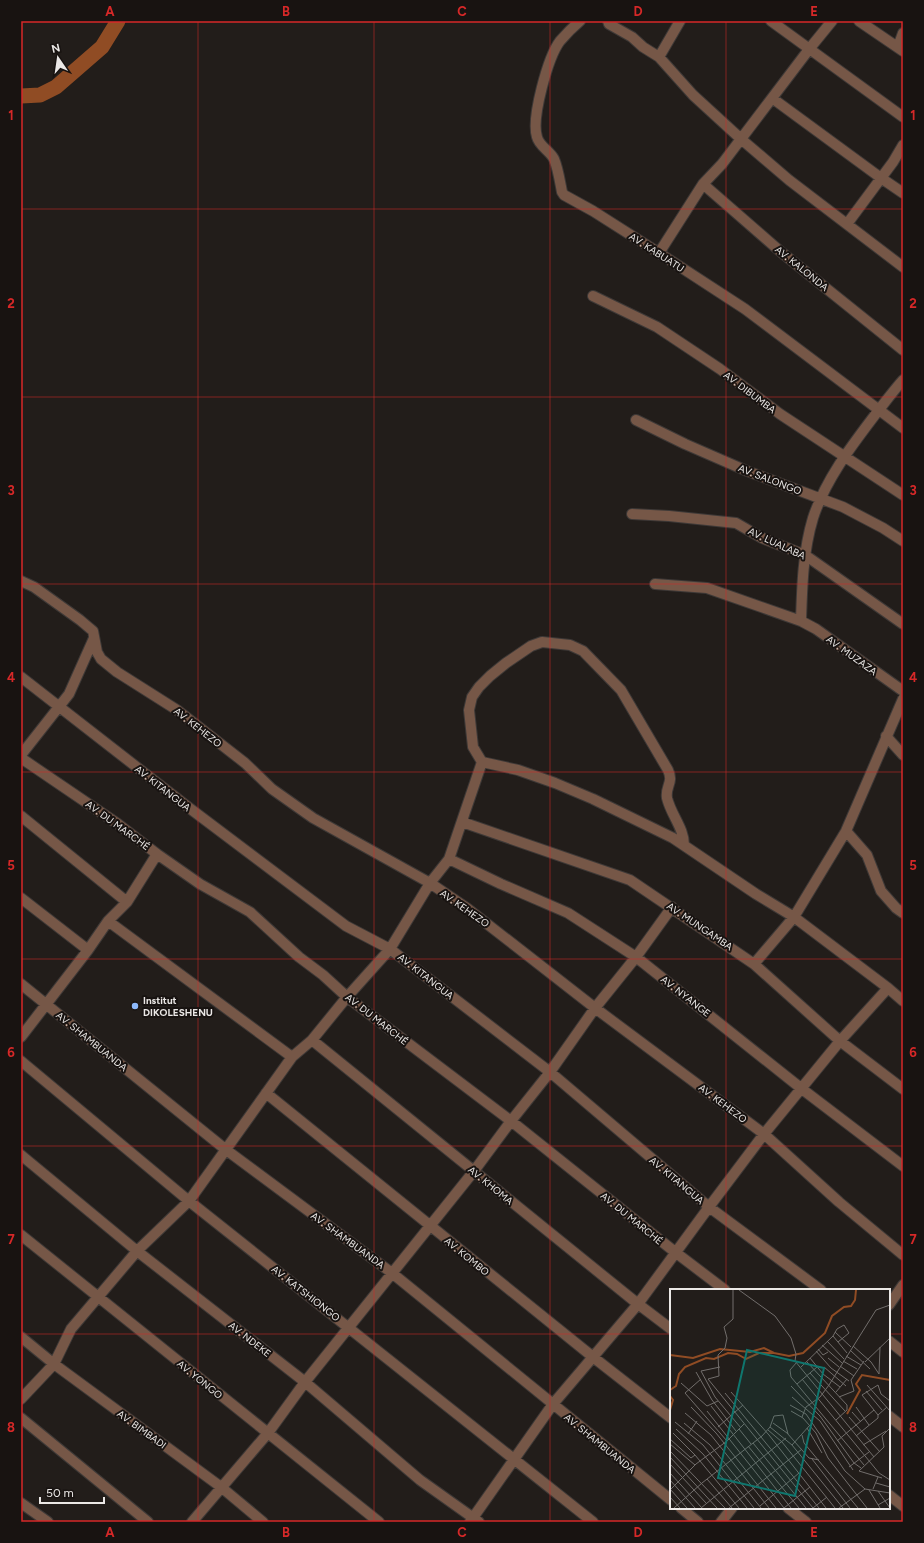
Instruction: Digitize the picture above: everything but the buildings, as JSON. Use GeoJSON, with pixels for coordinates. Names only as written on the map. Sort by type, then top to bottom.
{"type":"FeatureCollection","features":[{"type":"Feature","properties":{"kind":"street","name":"AV. KABUATU"},"geometry":{"type":"LineString","coordinates":[[580,21],[560,41],[552,55],[541,91],[536,119],[536,137],[554,159],[564,195],[659,253],[745,309],[903,428]]}},
{"type":"Feature","properties":{"kind":"street"},"geometry":{"type":"LineString","coordinates":[[608,21],[609,24],[632,37],[643,47],[659,57],[693,95],[789,180],[903,267]]}},
{"type":"Feature","properties":{"kind":"street"},"geometry":{"type":"LineString","coordinates":[[659,57],[680,21]]}},
{"type":"Feature","properties":{"kind":"street"},"geometry":{"type":"LineString","coordinates":[[771,21],[903,117]]}},
{"type":"Feature","properties":{"kind":"street"},"geometry":{"type":"LineString","coordinates":[[659,253],[704,184],[722,164],[832,21]]}},
{"type":"Feature","properties":{"kind":"street"},"geometry":{"type":"LineString","coordinates":[[859,21],[900,49],[903,33]]}},
{"type":"Feature","properties":{"kind":"street"},"geometry":{"type":"LineString","coordinates":[[772,98],[903,193]]}},
{"type":"Feature","properties":{"kind":"street"},"geometry":{"type":"LineString","coordinates":[[847,224],[903,145]]}},
{"type":"Feature","properties":{"kind":"street","name":"AV. KALONDA"},"geometry":{"type":"LineString","coordinates":[[704,184],[781,252],[903,350]]}},
{"type":"Feature","properties":{"kind":"street","name":"AV. DIBUMBA"},"geometry":{"type":"LineString","coordinates":[[593,296],[657,328],[720,369],[780,414],[845,455],[903,495]]}},
{"type":"Feature","properties":{"kind":"street"},"geometry":{"type":"LineString","coordinates":[[801,621],[802,582],[805,555],[813,519],[821,499],[845,455],[903,380]]}},
{"type":"Feature","properties":{"kind":"street","name":"AV. SALONGO"},"geometry":{"type":"LineString","coordinates":[[636,420],[685,444],[747,471],[843,507],[883,528],[903,541]]}},
{"type":"Feature","properties":{"kind":"street","name":"AV. LUALABA"},"geometry":{"type":"LineString","coordinates":[[632,514],[736,523],[762,538],[805,555],[903,624]]}},
{"type":"Feature","properties":{"kind":"street","name":"AV. KEHEZO"},"geometry":{"type":"LineString","coordinates":[[21,581],[34,587],[80,620],[92,631],[97,652],[101,659],[117,672],[177,710],[245,763],[272,788],[307,814],[430,884],[468,909],[595,1008],[764,1134],[839,1202],[903,1255]]}},
{"type":"Feature","properties":{"kind":"street","name":"AV. MUZAZA"},"geometry":{"type":"LineString","coordinates":[[655,584],[707,588],[801,621],[816,629],[903,691]]}},
{"type":"Feature","properties":{"kind":"street"},"geometry":{"type":"LineString","coordinates":[[21,757],[69,694],[94,638]]}},
{"type":"Feature","properties":{"kind":"street"},"geometry":{"type":"LineString","coordinates":[[684,845],[683,833],[670,807],[667,797],[667,790],[671,780],[668,770],[621,690],[583,651],[570,645],[542,642],[531,646],[506,663],[479,687],[472,697],[469,710],[472,747],[482,762],[518,770],[593,799],[673,838],[756,894],[794,917],[903,1001]]}},
{"type":"Feature","properties":{"kind":"street","name":"AV. KITANGUA"},"geometry":{"type":"LineString","coordinates":[[21,677],[188,807],[346,926],[390,949],[550,1072],[709,1207],[820,1289]]}},
{"type":"Feature","properties":{"kind":"street"},"geometry":{"type":"LineString","coordinates":[[754,964],[794,917],[846,831],[903,698]]}},
{"type":"Feature","properties":{"kind":"street"},"geometry":{"type":"LineString","coordinates":[[886,736],[903,756]]}},
{"type":"Feature","properties":{"kind":"street","name":"AV. DU MARCHÉ"},"geometry":{"type":"LineString","coordinates":[[21,757],[118,824],[200,884],[250,912],[299,957],[323,975],[347,997],[511,1121],[724,1289]]}},
{"type":"Feature","properties":{"kind":"street"},"geometry":{"type":"LineString","coordinates":[[21,1399],[54,1364],[71,1329],[98,1296],[137,1251],[188,1201],[292,1057],[312,1040],[347,997],[390,949],[430,884],[449,859],[482,762]]}},
{"type":"Feature","properties":{"kind":"street"},"geometry":{"type":"LineString","coordinates":[[21,816],[127,902]]}},
{"type":"Feature","properties":{"kind":"street","name":"AV. MUNGAMBA"},"geometry":{"type":"LineString","coordinates":[[462,822],[630,880],[672,907],[754,964],[840,1041],[903,1089]]}},
{"type":"Feature","properties":{"kind":"street"},"geometry":{"type":"LineString","coordinates":[[846,831],[867,855],[881,891],[896,908],[903,913]]}},
{"type":"Feature","properties":{"kind":"street"},"geometry":{"type":"LineString","coordinates":[[21,1037],[88,950],[108,921],[127,902],[157,854]]}},
{"type":"Feature","properties":{"kind":"street","name":"AV. NYANGE"},"geometry":{"type":"LineString","coordinates":[[449,859],[501,884],[568,913],[636,957],[903,1166]]}},
{"type":"Feature","properties":{"kind":"street"},"geometry":{"type":"LineString","coordinates":[[21,898],[88,950]]}},
{"type":"Feature","properties":{"kind":"street"},"geometry":{"type":"LineString","coordinates":[[192,1522],[268,1433],[305,1382],[474,1171],[550,1072],[595,1008],[636,957],[672,907]]}},
{"type":"Feature","properties":{"kind":"street"},"geometry":{"type":"LineString","coordinates":[[108,921],[292,1057]]}},
{"type":"Feature","properties":{"kind":"street","name":"AV. SHAMBUANDA"},"geometry":{"type":"LineString","coordinates":[[21,984],[225,1149],[392,1273],[670,1499]]}},
{"type":"Feature","properties":{"kind":"street"},"geometry":{"type":"LineString","coordinates":[[474,1521],[514,1459],[553,1404],[638,1304],[675,1252],[764,1134],[840,1041],[888,988]]}},
{"type":"Feature","properties":{"kind":"street","name":"AV. KHOMA"},"geometry":{"type":"LineString","coordinates":[[312,1040],[670,1328]]}},
{"type":"Feature","properties":{"kind":"street","name":"AV. KATSHIONGO"},"geometry":{"type":"LineString","coordinates":[[21,1061],[188,1201],[349,1327],[593,1522]]}},
{"type":"Feature","properties":{"kind":"street","name":"AV. KOMBO"},"geometry":{"type":"LineString","coordinates":[[266,1092],[430,1226],[670,1417]]}},
{"type":"Feature","properties":{"kind":"street","name":"AV. NDEKE"},"geometry":{"type":"LineString","coordinates":[[21,1155],[137,1251],[305,1382],[420,1480],[474,1521]]}},
{"type":"Feature","properties":{"kind":"street","name":"AV. YONGO"},"geometry":{"type":"LineString","coordinates":[[21,1235],[379,1522]]}},
{"type":"Feature","properties":{"kind":"street"},"geometry":{"type":"LineString","coordinates":[[890,1304],[903,1285]]}},
{"type":"Feature","properties":{"kind":"street","name":"AV. BIMBADI"},"geometry":{"type":"LineString","coordinates":[[21,1337],[54,1364],[221,1487],[263,1522]]}},
{"type":"Feature","properties":{"kind":"street"},"geometry":{"type":"LineString","coordinates":[[890,1342],[903,1352]]}},
{"type":"Feature","properties":{"kind":"street"},"geometry":{"type":"LineString","coordinates":[[890,1417],[903,1427]]}},
{"type":"Feature","properties":{"kind":"street"},"geometry":{"type":"LineString","coordinates":[[21,1418],[148,1522]]}},
{"type":"Feature","properties":{"kind":"street"},"geometry":{"type":"LineString","coordinates":[[890,1496],[903,1506]]}},
{"type":"Feature","properties":{"kind":"street"},"geometry":{"type":"LineString","coordinates":[[21,1502],[48,1522]]}},
{"type":"Feature","properties":{"kind":"street"},"geometry":{"type":"LineString","coordinates":[[682,1509],[698,1522]]}},
{"type":"Feature","properties":{"kind":"street"},"geometry":{"type":"LineString","coordinates":[[721,1522],[731,1509]]}},
{"type":"Feature","properties":{"kind":"street"},"geometry":{"type":"LineString","coordinates":[[789,1509],[806,1522]]}},
{"type":"Feature","properties":{"kind":"waterway"},"geometry":{"type":"LineString","coordinates":[[21,96],[40,95],[56,87],[102,47],[118,21]]}},
{"type":"Feature","properties":{"kind":"place","name":"Institut DIKOLESHENU"},"geometry":{"type":"Point","coordinates":[135,1006]}}]}
